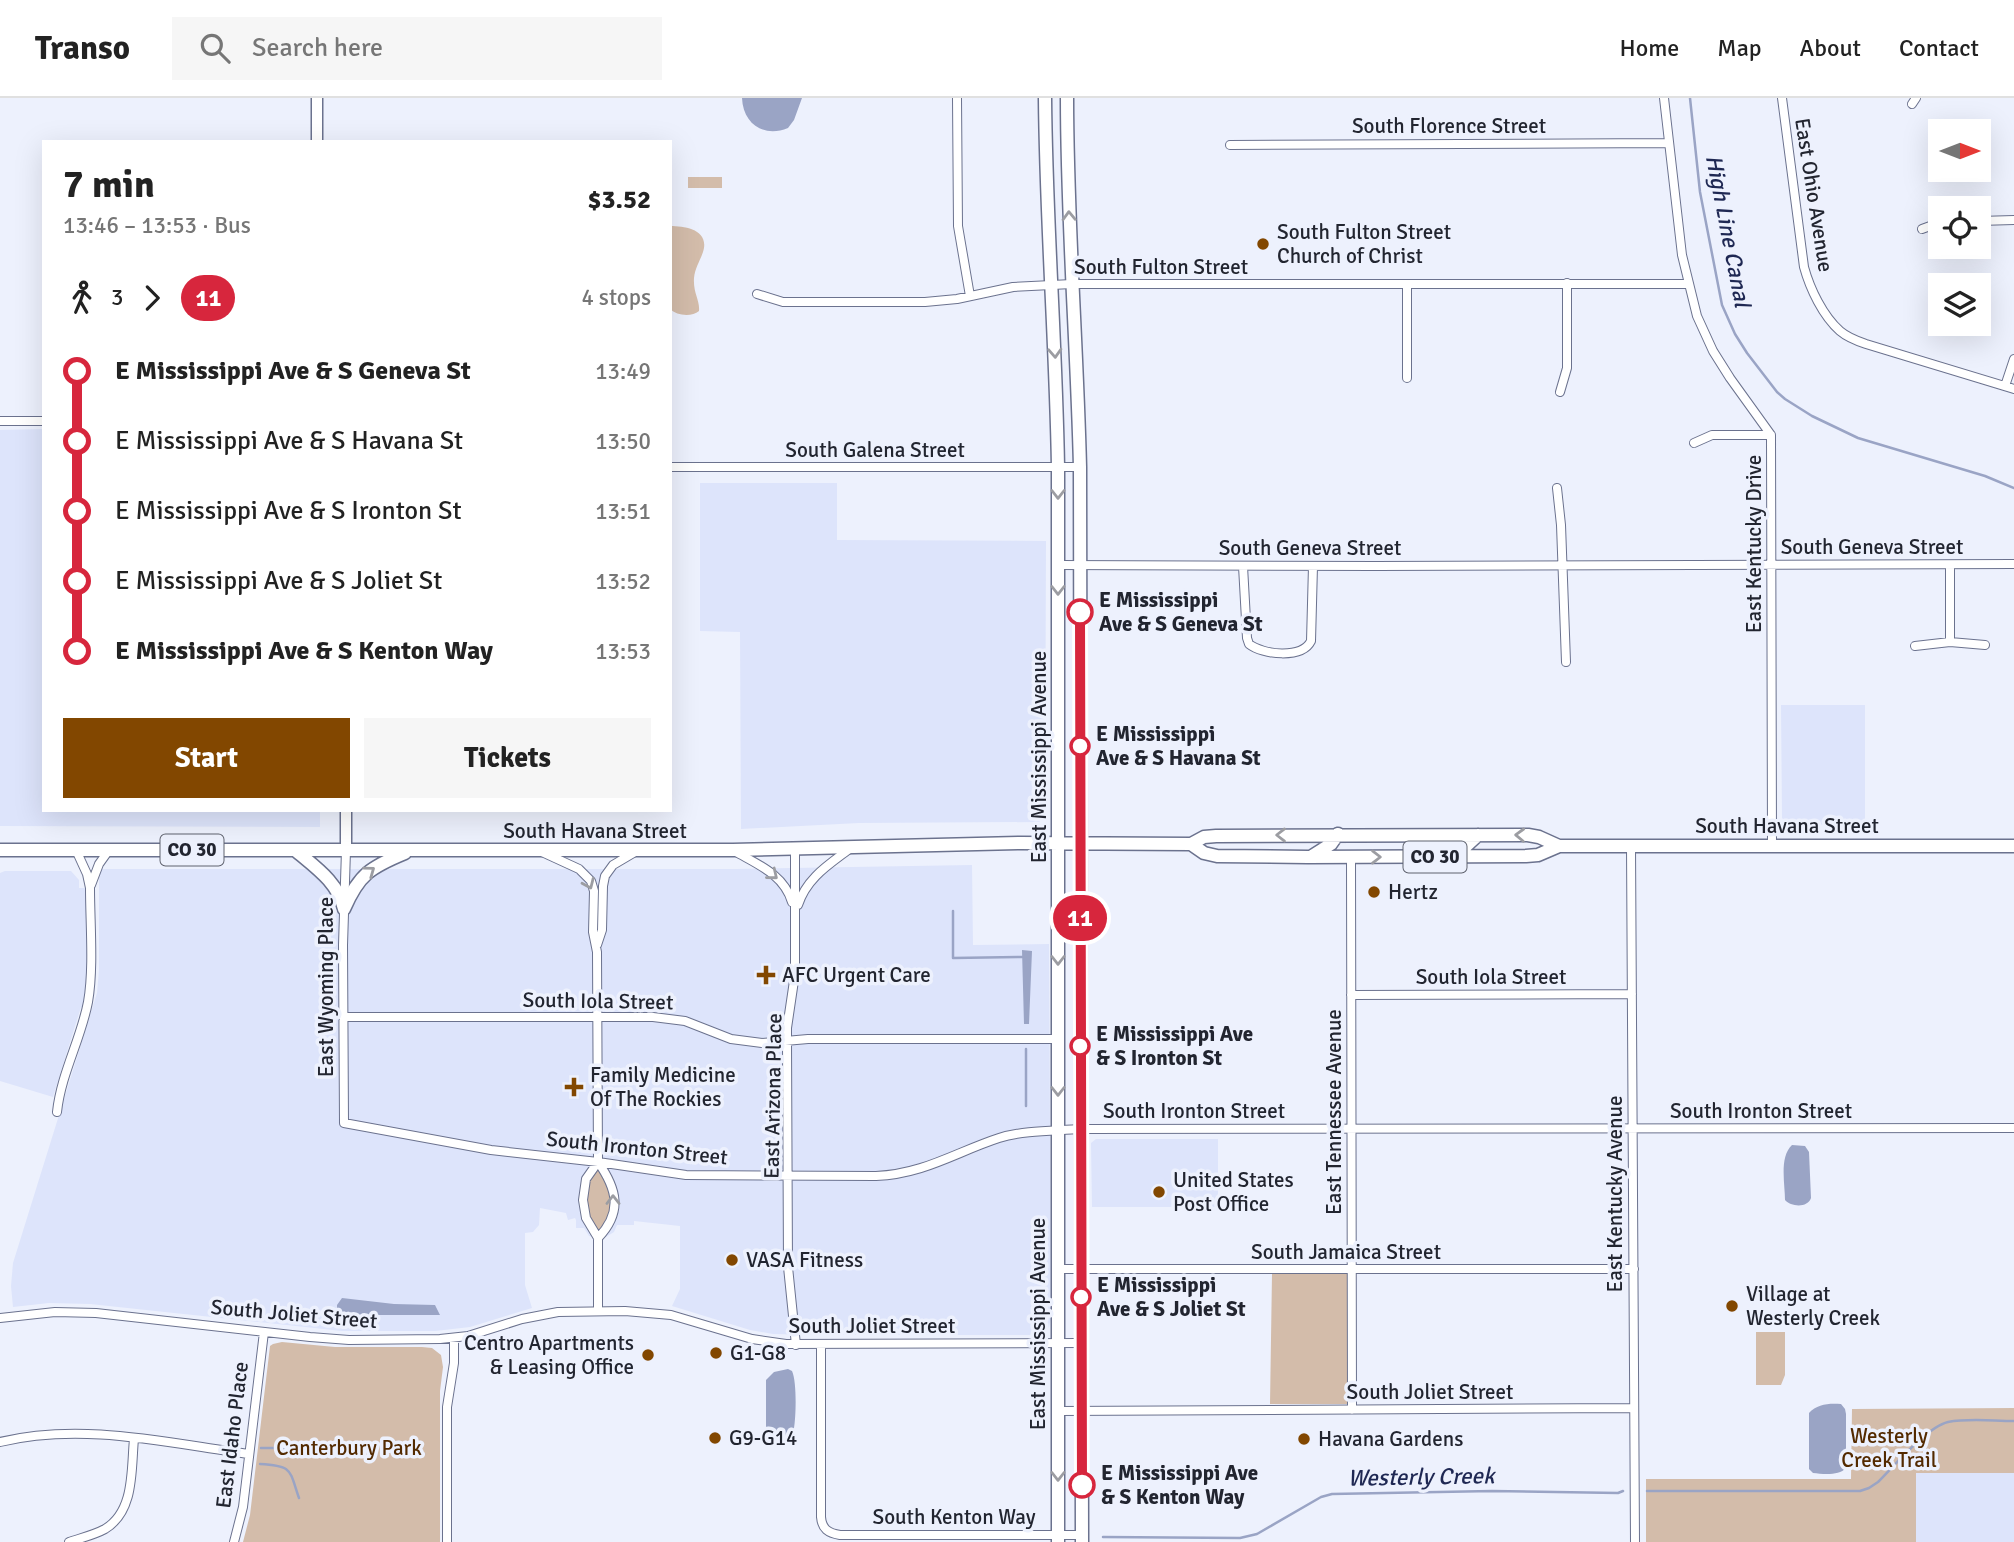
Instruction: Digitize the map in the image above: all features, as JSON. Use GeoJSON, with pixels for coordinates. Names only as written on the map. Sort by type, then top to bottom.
{"type":"FeatureCollection","features":[{"type":"Feature","properties":{"kind":"main road","name":"East Mississippi Avenue"},"geometry":{"type":"LineString","coordinates":[[1045,98],[1046,206],[1056,377],[1058,467],[1058,1538]]}},
{"type":"Feature","properties":{"kind":"main road","name":"East Mississippi Avenue"},"geometry":{"type":"LineString","coordinates":[[1067,98],[1080,467],[1082,1538]]}},
{"type":"Feature","properties":{"kind":"main road","name":"South Havana Street"},"geometry":{"type":"LineString","coordinates":[[0,850],[733,850],[1058,842],[1191,844],[1209,836],[1338,834],[1533,836],[1559,846],[2014,845]]}},
{"type":"Feature","properties":{"kind":"main road"},"geometry":{"type":"LineString","coordinates":[[1308,857],[1331,844],[1338,834]]}},
{"type":"Feature","properties":{"kind":"main road"},"geometry":{"type":"LineString","coordinates":[[1351,857],[1357,847],[1374,834]]}},
{"type":"Feature","properties":{"kind":"main road"},"geometry":{"type":"LineString","coordinates":[[1454,857],[1478,835]]}},
{"type":"Feature","properties":{"kind":"main road","name":"South Havana Street"},"geometry":{"type":"LineString","coordinates":[[1191,844],[1204,853],[1217,856],[1308,857],[1525,856],[1538,855],[1559,846]]}},
{"type":"Feature","properties":{"kind":"main road"},"geometry":{"type":"LineString","coordinates":[[295,850],[333,884],[340,894],[344,909]]}},
{"type":"Feature","properties":{"kind":"main road"},"geometry":{"type":"LineString","coordinates":[[344,909],[361,878],[377,866],[412,850]]}},
{"type":"Feature","properties":{"kind":"street"},"geometry":{"type":"LineString","coordinates":[[317,98],[317,140]]}},
{"type":"Feature","properties":{"kind":"street"},"geometry":{"type":"LineString","coordinates":[[957,98],[957,221],[970,296]]}},
{"type":"Feature","properties":{"kind":"street","name":"East Kentucky Drive"},"geometry":{"type":"LineString","coordinates":[[1664,98],[1682,254],[1697,316],[1713,351],[1771,435],[1772,846]]}},
{"type":"Feature","properties":{"kind":"street","name":"East Ohio Avenue"},"geometry":{"type":"LineString","coordinates":[[1782,98],[1802,257],[1816,296],[1837,328],[1851,338],[1877,348],[2010,388]]}},
{"type":"Feature","properties":{"kind":"street","name":"South Florence Street"},"geometry":{"type":"LineString","coordinates":[[1230,145],[1669,143]]}},
{"type":"Feature","properties":{"kind":"street"},"geometry":{"type":"LineString","coordinates":[[1991,220],[2014,220]]}},
{"type":"Feature","properties":{"kind":"street"},"geometry":{"type":"LineString","coordinates":[[1922,229],[1928,227]]}},
{"type":"Feature","properties":{"kind":"street"},"geometry":{"type":"LineString","coordinates":[[1560,392],[1567,368],[1567,283]]}},
{"type":"Feature","properties":{"kind":"street","name":"South Fulton Street"},"geometry":{"type":"LineString","coordinates":[[757,294],[783,302],[925,302],[950,300],[1006,288],[1072,284],[1688,284]]}},
{"type":"Feature","properties":{"kind":"street"},"geometry":{"type":"LineString","coordinates":[[1407,284],[1407,378]]}},
{"type":"Feature","properties":{"kind":"street"},"geometry":{"type":"LineString","coordinates":[[2010,388],[2014,359]]}},
{"type":"Feature","properties":{"kind":"street"},"geometry":{"type":"LineString","coordinates":[[0,421],[42,421]]}},
{"type":"Feature","properties":{"kind":"street"},"geometry":{"type":"LineString","coordinates":[[1694,443],[1712,435],[1771,435]]}},
{"type":"Feature","properties":{"kind":"street","name":"South Galena Street"},"geometry":{"type":"LineString","coordinates":[[672,467],[1080,467]]}},
{"type":"Feature","properties":{"kind":"street"},"geometry":{"type":"LineString","coordinates":[[1557,488],[1566,662]]}},
{"type":"Feature","properties":{"kind":"street","name":"South Geneva Street"},"geometry":{"type":"LineString","coordinates":[[1058,565],[2014,564]]}},
{"type":"Feature","properties":{"kind":"street"},"geometry":{"type":"LineString","coordinates":[[1950,565],[1950,642]]}},
{"type":"Feature","properties":{"kind":"street"},"geometry":{"type":"LineString","coordinates":[[1243,566],[1248,644],[1263,652],[1277,653],[1302,650],[1307,648],[1311,641],[1313,566]]}},
{"type":"Feature","properties":{"kind":"street"},"geometry":{"type":"LineString","coordinates":[[1914,646],[1950,642],[1985,645]]}},
{"type":"Feature","properties":{"kind":"street"},"geometry":{"type":"LineString","coordinates":[[346,812],[346,850]]}},
{"type":"Feature","properties":{"kind":"street"},"geometry":{"type":"LineString","coordinates":[[795,915],[808,883],[853,846]]}},
{"type":"Feature","properties":{"kind":"street","name":"East Kentucky Avenue"},"geometry":{"type":"LineString","coordinates":[[1631,846],[1635,1542]]}},
{"type":"Feature","properties":{"kind":"street","name":"East Arizona Place"},"geometry":{"type":"LineString","coordinates":[[795,849],[794,981],[787,1042],[789,1279],[796,1345]]}},
{"type":"Feature","properties":{"kind":"street"},"geometry":{"type":"LineString","coordinates":[[57,1112],[89,995],[90,888],[76,850]]}},
{"type":"Feature","properties":{"kind":"street"},"geometry":{"type":"LineString","coordinates":[[90,888],[99,864],[109,850]]}},
{"type":"Feature","properties":{"kind":"street","name":"East Wyoming Place"},"geometry":{"type":"LineString","coordinates":[[344,1123],[346,850]]}},
{"type":"Feature","properties":{"kind":"street"},"geometry":{"type":"LineString","coordinates":[[539,850],[579,869],[591,881],[594,891],[593,932],[597,945],[598,1162],[612,1183],[614,1196],[611,1220],[598,1237]]}},
{"type":"Feature","properties":{"kind":"street"},"geometry":{"type":"LineString","coordinates":[[597,945],[602,930],[605,876],[617,862],[640,850]]}},
{"type":"Feature","properties":{"kind":"street"},"geometry":{"type":"LineString","coordinates":[[733,850],[781,881],[789,894],[795,915]]}},
{"type":"Feature","properties":{"kind":"street","name":"East Tennessee Avenue"},"geometry":{"type":"LineString","coordinates":[[1351,857],[1352,1410]]}},
{"type":"Feature","properties":{"kind":"street","name":"South Iola Street"},"geometry":{"type":"LineString","coordinates":[[1351,995],[1632,994]]}},
{"type":"Feature","properties":{"kind":"street","name":"South Iola Street"},"geometry":{"type":"LineString","coordinates":[[343,1017],[660,1017],[685,1021],[737,1041],[762,1043],[808,1038],[1058,1039]]}},
{"type":"Feature","properties":{"kind":"street","name":"South Ironton Street"},"geometry":{"type":"LineString","coordinates":[[344,1123],[491,1150],[686,1175],[903,1173],[934,1165],[1002,1137],[1080,1129],[2014,1128]]}},
{"type":"Feature","properties":{"kind":"street"},"geometry":{"type":"LineString","coordinates":[[598,1162],[586,1179],[583,1195],[586,1218],[598,1237],[598,1310]]}},
{"type":"Feature","properties":{"kind":"street","name":"South Jamaica Street"},"geometry":{"type":"LineString","coordinates":[[1058,1269],[1633,1269]]}},
{"type":"Feature","properties":{"kind":"street","name":"South Joliet Street"},"geometry":{"type":"LineString","coordinates":[[0,1318],[50,1313],[96,1313],[339,1339],[454,1338],[546,1314],[598,1310],[671,1315],[759,1341],[796,1345],[1081,1343]]}},
{"type":"Feature","properties":{"kind":"street","name":"East Idaho Place"},"geometry":{"type":"LineString","coordinates":[[234,1542],[243,1507],[264,1332]]}},
{"type":"Feature","properties":{"kind":"street"},"geometry":{"type":"LineString","coordinates":[[447,1542],[447,1407],[454,1363],[454,1338]]}},
{"type":"Feature","properties":{"kind":"street","name":"South Kenton Way"},"geometry":{"type":"LineString","coordinates":[[821,1345],[821,1517],[822,1527],[827,1531],[840,1535],[1082,1538]]}},
{"type":"Feature","properties":{"kind":"street","name":"South Joliet Street"},"geometry":{"type":"LineString","coordinates":[[1058,1411],[1634,1408]]}},
{"type":"Feature","properties":{"kind":"street"},"geometry":{"type":"LineString","coordinates":[[0,1442],[59,1433],[90,1434],[249,1454]]}},
{"type":"Feature","properties":{"kind":"street"},"geometry":{"type":"LineString","coordinates":[[69,1542],[102,1531],[121,1514],[128,1493],[134,1439]]}},
{"type":"Feature","properties":{"kind":"shaded area"},"geometry":{"type":"Polygon","coordinates":[[[742,98],[802,98],[788,128],[771,131],[763,130],[751,122],[743,107],[742,98]]]}},
{"type":"Feature","properties":{"kind":"shaded area"},"geometry":{"type":"Polygon","coordinates":[[[42,429],[42,812],[320,812],[320,827],[0,826],[0,430],[42,429]]]}},
{"type":"Feature","properties":{"kind":"shaded area"},"geometry":{"type":"Polygon","coordinates":[[[700,483],[837,483],[837,540],[1046,541],[1045,817],[1039,822],[859,823],[741,829],[740,632],[700,631],[700,483]]]}},
{"type":"Feature","properties":{"kind":"shaded area"},"geometry":{"type":"Polygon","coordinates":[[[1781,705],[1865,705],[1865,824],[1792,825],[1782,818],[1781,705]]]}},
{"type":"Feature","properties":{"kind":"shaded area"},"geometry":{"type":"Polygon","coordinates":[[[972,865],[973,945],[1049,944],[1051,1319],[1049,1327],[1043,1333],[816,1335],[773,1334],[750,1330],[672,1306],[680,1289],[680,1226],[634,1221],[634,1225],[617,1225],[614,1232],[606,1237],[593,1237],[589,1236],[584,1228],[576,1228],[575,1218],[568,1220],[566,1213],[540,1208],[539,1225],[533,1232],[525,1233],[525,1285],[532,1308],[470,1327],[435,1331],[342,1331],[90,1304],[49,1303],[13,1307],[13,1263],[97,993],[99,869],[736,869],[972,865]]]}},
{"type":"Feature","properties":{"kind":"shaded area"},"geometry":{"type":"Polygon","coordinates":[[[71,871],[79,880],[79,888],[90,888],[86,1009],[81,1007],[53,1097],[0,1081],[0,873],[71,871]]]}},
{"type":"Feature","properties":{"kind":"shaded area"},"geometry":{"type":"Polygon","coordinates":[[[1022,950],[1032,951],[1029,1024],[1024,1024],[1022,950]]]}},
{"type":"Feature","properties":{"kind":"shaded area"},"geometry":{"type":"Polygon","coordinates":[[[1096,1139],[1218,1139],[1218,1207],[1092,1207],[1091,1143],[1096,1139]]]}},
{"type":"Feature","properties":{"kind":"shaded area"},"geometry":{"type":"Polygon","coordinates":[[[1792,1145],[1805,1146],[1809,1152],[1811,1198],[1803,1205],[1791,1204],[1785,1200],[1784,1163],[1792,1145]]]}},
{"type":"Feature","properties":{"kind":"shaded area"},"geometry":{"type":"Polygon","coordinates":[[[342,1298],[435,1305],[440,1315],[341,1315],[337,1311],[337,1305],[342,1298]]]}},
{"type":"Feature","properties":{"kind":"shaded area"},"geometry":{"type":"Polygon","coordinates":[[[788,1369],[792,1371],[795,1383],[795,1423],[789,1437],[776,1440],[766,1428],[766,1380],[774,1372],[788,1369]]]}},
{"type":"Feature","properties":{"kind":"shaded area"},"geometry":{"type":"Polygon","coordinates":[[[1841,1404],[1846,1414],[1846,1468],[1835,1473],[1813,1473],[1809,1469],[1809,1413],[1824,1405],[1841,1404]]]}},
{"type":"Feature","properties":{"kind":"shaded area"},"geometry":{"type":"Polygon","coordinates":[[[1916,1473],[2014,1473],[2014,1542],[1916,1542],[1916,1473]]]}},
{"type":"Feature","properties":{"kind":"green space"},"geometry":{"type":"Polygon","coordinates":[[[688,177],[722,177],[722,188],[688,188],[688,177]]]}},
{"type":"Feature","properties":{"kind":"green space"},"geometry":{"type":"Polygon","coordinates":[[[672,226],[695,231],[700,234],[704,245],[694,278],[699,311],[689,315],[673,311],[672,226]]]}},
{"type":"Feature","properties":{"kind":"green space"},"geometry":{"type":"Polygon","coordinates":[[[598,1162],[606,1172],[614,1210],[598,1237],[593,1230],[583,1191],[598,1162]]]}},
{"type":"Feature","properties":{"kind":"green space"},"geometry":{"type":"Polygon","coordinates":[[[1272,1274],[1347,1274],[1348,1404],[1270,1404],[1272,1274]]]}},
{"type":"Feature","properties":{"kind":"green space"},"geometry":{"type":"Polygon","coordinates":[[[1756,1332],[1785,1332],[1785,1375],[1781,1385],[1756,1385],[1756,1332]]]}},
{"type":"Feature","properties":{"kind":"green space","name":"Canterbury Park"},"geometry":{"type":"Polygon","coordinates":[[[282,1342],[335,1347],[422,1347],[432,1348],[441,1355],[440,1542],[243,1542],[250,1515],[270,1346],[282,1342]]]}},
{"type":"Feature","properties":{"kind":"green space","name":"Westerly Creek Trail"},"geometry":{"type":"Polygon","coordinates":[[[2014,1408],[2014,1473],[1916,1473],[1916,1542],[1646,1542],[1646,1479],[1851,1479],[1852,1409],[2014,1408]]]}},
{"type":"Feature","properties":{"kind":"waterway","name":"High Line Canal"},"geometry":{"type":"LineString","coordinates":[[1690,98],[1700,192],[1722,305],[1747,353],[1777,392],[1812,416],[1858,438],[1985,476],[2014,488]]}},
{"type":"Feature","properties":{"kind":"waterway"},"geometry":{"type":"LineString","coordinates":[[953,911],[953,958],[1022,957]]}},
{"type":"Feature","properties":{"kind":"waterway"},"geometry":{"type":"LineString","coordinates":[[1026,1049],[1026,1106]]}},
{"type":"Feature","properties":{"kind":"waterway","name":"Westerly Creek"},"geometry":{"type":"LineString","coordinates":[[1647,1491],[1860,1491],[1878,1482],[1911,1448],[1940,1425],[1964,1420],[2014,1421]]}},
{"type":"Feature","properties":{"kind":"waterway"},"geometry":{"type":"LineString","coordinates":[[261,1448],[297,1448]]}},
{"type":"Feature","properties":{"kind":"waterway"},"geometry":{"type":"LineString","coordinates":[[403,1454],[424,1454]]}},
{"type":"Feature","properties":{"kind":"waterway"},"geometry":{"type":"LineString","coordinates":[[260,1464],[279,1466],[288,1471],[299,1498]]}},
{"type":"Feature","properties":{"kind":"waterway","name":"Westerly Creek"},"geometry":{"type":"LineString","coordinates":[[1103,1537],[1240,1538],[1257,1534],[1321,1497],[1332,1494],[1623,1491]]}},
{"type":"Feature","properties":{"kind":"bus line","name":"11"},"geometry":{"type":"LineString","coordinates":[[1080,612],[1082,1485]]}},
{"type":"Feature","properties":{"kind":"place","name":"South Fulton Street Church of Christ"},"geometry":{"type":"Point","coordinates":[1263,244]}},
{"type":"Feature","properties":{"kind":"place","name":"E Mississippi Ave & S Geneva St"},"geometry":{"type":"Point","coordinates":[1080,612]}},
{"type":"Feature","properties":{"kind":"place","name":"E Mississippi Ave & S Havana St"},"geometry":{"type":"Point","coordinates":[1080,746]}},
{"type":"Feature","properties":{"kind":"place","name":"Hertz"},"geometry":{"type":"Point","coordinates":[1374,892]}},
{"type":"Feature","properties":{"kind":"place","name":"AFC Urgent Care"},"geometry":{"type":"Point","coordinates":[766,975]}},
{"type":"Feature","properties":{"kind":"place","name":"E Mississippi Ave & S Ironton St"},"geometry":{"type":"Point","coordinates":[1080,1046]}},
{"type":"Feature","properties":{"kind":"place","name":"Family Medicine Of The Rockies"},"geometry":{"type":"Point","coordinates":[574,1087]}},
{"type":"Feature","properties":{"kind":"place","name":"United States Post Office"},"geometry":{"type":"Point","coordinates":[1159,1192]}},
{"type":"Feature","properties":{"kind":"place","name":"VASA Fitness"},"geometry":{"type":"Point","coordinates":[732,1260]}},
{"type":"Feature","properties":{"kind":"place","name":"E Mississippi Ave & S Joliet St"},"geometry":{"type":"Point","coordinates":[1081,1297]}},
{"type":"Feature","properties":{"kind":"place","name":"Village at Westerly Creek"},"geometry":{"type":"Point","coordinates":[1732,1306]}},
{"type":"Feature","properties":{"kind":"place","name":"G1-G8"},"geometry":{"type":"Point","coordinates":[716,1353]}},
{"type":"Feature","properties":{"kind":"place","name":"Centro Apartments & Leasing Office"},"geometry":{"type":"Point","coordinates":[648,1355]}},
{"type":"Feature","properties":{"kind":"place","name":"G9-G14"},"geometry":{"type":"Point","coordinates":[715,1438]}},
{"type":"Feature","properties":{"kind":"place","name":"Havana Gardens"},"geometry":{"type":"Point","coordinates":[1304,1439]}},
{"type":"Feature","properties":{"kind":"place","name":"E Mississippi Ave & S Kenton Way"},"geometry":{"type":"Point","coordinates":[1082,1485]}}]}
